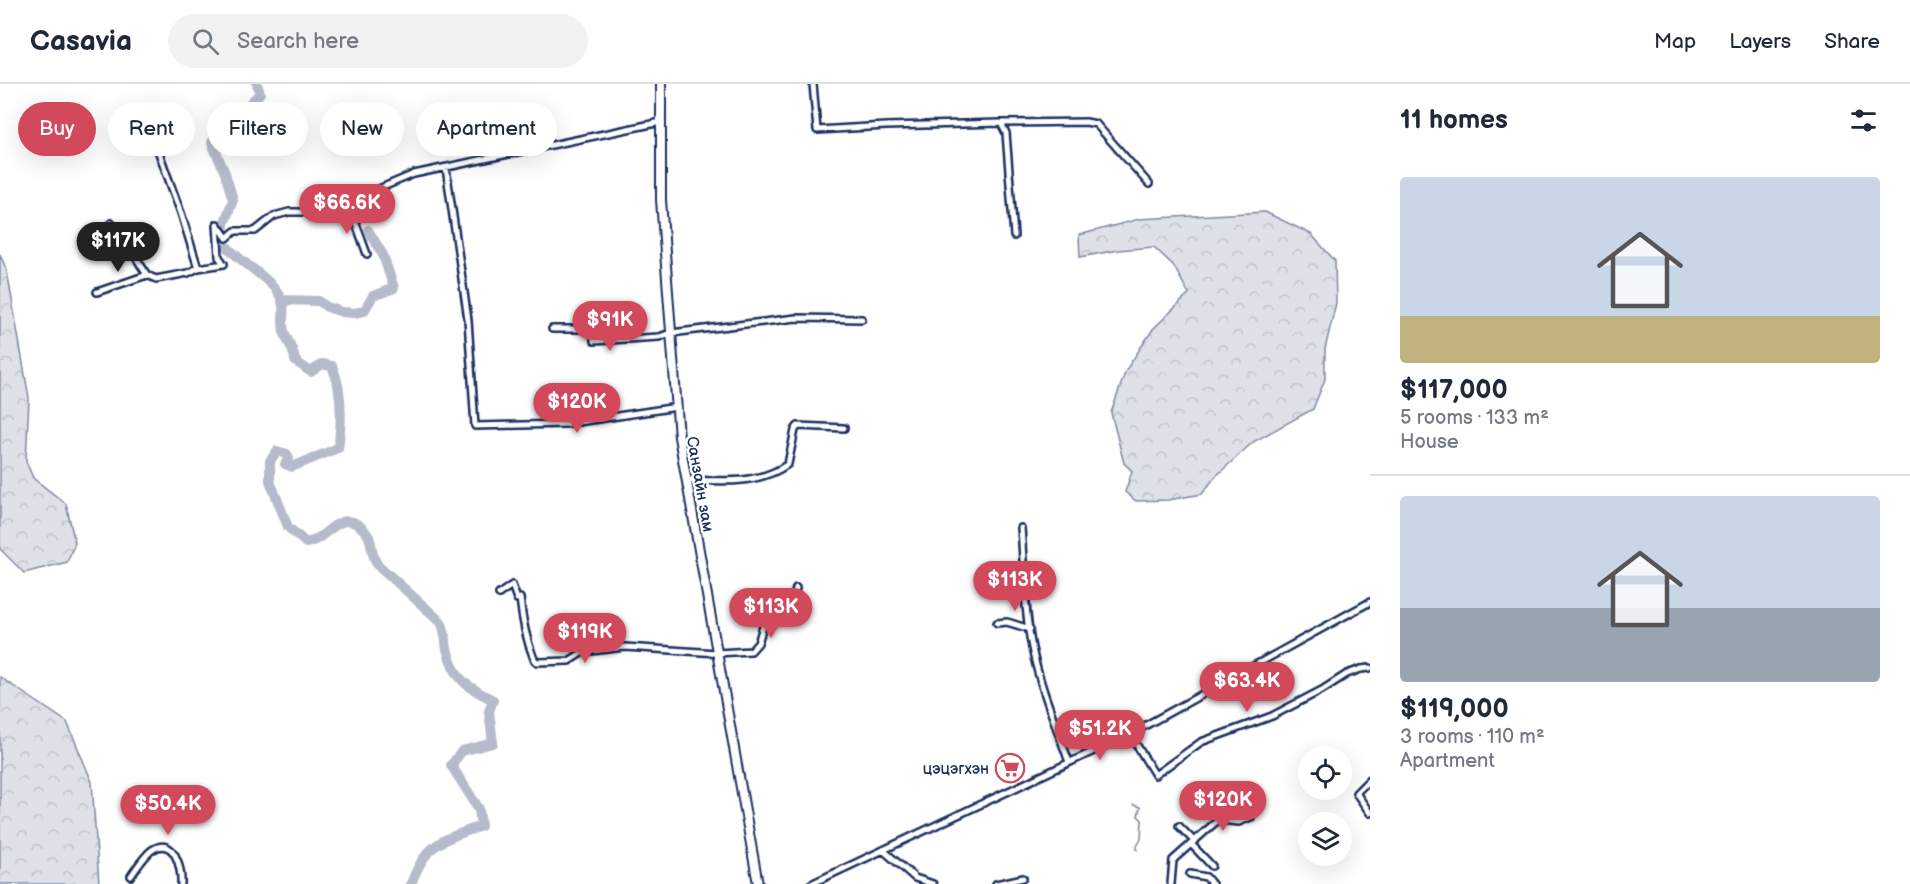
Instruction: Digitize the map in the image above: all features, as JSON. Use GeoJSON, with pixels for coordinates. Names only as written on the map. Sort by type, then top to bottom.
{"type":"FeatureCollection","features":[{"type":"Feature","properties":{"kind":"main road","name":"Санзайн зам"},"geometry":{"type":"LineString","coordinates":[[661,84],[661,200],[676,408],[758,884]]}},
{"type":"Feature","properties":{"kind":"street"},"geometry":{"type":"LineString","coordinates":[[813,84],[817,130],[886,126],[1086,122],[1096,124],[1149,184]]}},
{"type":"Feature","properties":{"kind":"street"},"geometry":{"type":"LineString","coordinates":[[111,223],[125,240],[147,275],[156,279],[224,264],[219,257],[217,224],[227,238],[235,231],[255,231],[274,216],[289,212],[337,212],[369,193],[414,174],[661,122]]}},
{"type":"Feature","properties":{"kind":"street"},"geometry":{"type":"LineString","coordinates":[[1001,123],[1006,133],[1014,236]]}},
{"type":"Feature","properties":{"kind":"street"},"geometry":{"type":"LineString","coordinates":[[160,156],[198,268]]}},
{"type":"Feature","properties":{"kind":"street"},"geometry":{"type":"LineString","coordinates":[[446,168],[468,320],[475,426],[565,424],[676,408]]}},
{"type":"Feature","properties":{"kind":"street"},"geometry":{"type":"LineString","coordinates":[[322,213],[340,216],[353,210],[369,193]]}},
{"type":"Feature","properties":{"kind":"street"},"geometry":{"type":"LineString","coordinates":[[353,210],[354,221],[367,254]]}},
{"type":"Feature","properties":{"kind":"street"},"geometry":{"type":"LineString","coordinates":[[97,292],[147,275]]}},
{"type":"Feature","properties":{"kind":"street"},"geometry":{"type":"LineString","coordinates":[[552,329],[593,329],[594,341],[659,337],[671,333],[796,318],[862,319]]}},
{"type":"Feature","properties":{"kind":"street"},"geometry":{"type":"LineString","coordinates":[[687,480],[742,480],[766,475],[788,464],[795,430],[798,426],[844,428]]}},
{"type":"Feature","properties":{"kind":"street"},"geometry":{"type":"LineString","coordinates":[[1021,528],[1032,647],[1046,697],[1069,762]]}},
{"type":"Feature","properties":{"kind":"street"},"geometry":{"type":"LineString","coordinates":[[499,594],[512,585],[517,599],[520,598],[521,615],[528,645],[537,662],[569,661],[583,651],[625,647],[717,653],[751,651],[758,643],[765,620],[794,603],[796,588]]}},
{"type":"Feature","properties":{"kind":"street"},"geometry":{"type":"LineString","coordinates":[[811,884],[1130,734],[1370,602]]}},
{"type":"Feature","properties":{"kind":"street"},"geometry":{"type":"LineString","coordinates":[[997,623],[1007,622],[1030,629]]}},
{"type":"Feature","properties":{"kind":"street"},"geometry":{"type":"LineString","coordinates":[[1130,734],[1155,775],[1201,742],[1272,716],[1347,674],[1370,668]]}},
{"type":"Feature","properties":{"kind":"street"},"geometry":{"type":"LineString","coordinates":[[1370,779],[1356,793],[1370,813]]}},
{"type":"Feature","properties":{"kind":"street"},"geometry":{"type":"LineString","coordinates":[[1171,884],[1173,860],[1218,820],[1239,822],[1251,817],[1246,798]]}},
{"type":"Feature","properties":{"kind":"street"},"geometry":{"type":"LineString","coordinates":[[1179,826],[1212,866]]}},
{"type":"Feature","properties":{"kind":"street"},"geometry":{"type":"LineString","coordinates":[[131,876],[150,852],[163,846],[175,853],[179,864],[181,884]]}},
{"type":"Feature","properties":{"kind":"street"},"geometry":{"type":"LineString","coordinates":[[883,850],[915,878],[933,884]]}},
{"type":"Feature","properties":{"kind":"street"},"geometry":{"type":"LineString","coordinates":[[1190,874],[1206,877],[1212,884]]}},
{"type":"Feature","properties":{"kind":"street"},"geometry":{"type":"LineString","coordinates":[[1199,876],[1201,884]]}},
{"type":"Feature","properties":{"kind":"street"},"geometry":{"type":"LineString","coordinates":[[996,884],[1023,878]]}},
{"type":"Feature","properties":{"kind":"green space"},"geometry":{"type":"Polygon","coordinates":[[[1265,212],[1311,234],[1335,261],[1336,303],[1325,349],[1325,379],[1313,409],[1253,442],[1215,477],[1202,494],[1168,500],[1136,501],[1125,492],[1132,471],[1124,463],[1111,413],[1126,370],[1153,329],[1189,294],[1173,265],[1154,247],[1118,250],[1080,257],[1079,235],[1139,219],[1265,212]]]}},
{"type":"Feature","properties":{"kind":"green space"},"geometry":{"type":"Polygon","coordinates":[[[0,254],[7,271],[29,398],[26,461],[33,478],[66,504],[75,543],[67,562],[24,573],[0,549],[0,254]]]}},
{"type":"Feature","properties":{"kind":"green space"},"geometry":{"type":"Polygon","coordinates":[[[0,677],[67,722],[92,782],[99,884],[0,884],[0,677]]]}},
{"type":"Feature","properties":{"kind":"waterway"},"geometry":{"type":"LineString","coordinates":[[257,84],[260,93],[241,113],[221,124],[212,143],[225,173],[233,200],[224,224],[223,242],[277,291],[283,306],[284,331],[294,353],[295,361],[311,372],[322,364],[332,366],[341,406],[338,448],[292,467],[285,464],[289,458],[287,454],[277,451],[270,461],[270,481],[288,527],[306,543],[345,521],[360,526],[369,537],[377,564],[441,622],[450,660],[458,675],[469,686],[493,700],[489,711],[493,743],[462,751],[451,765],[479,809],[481,826],[446,839],[437,845],[423,859],[411,884]]}},
{"type":"Feature","properties":{"kind":"waterway"},"geometry":{"type":"LineString","coordinates":[[282,300],[319,301],[327,307],[354,313],[364,311],[373,296],[394,288],[383,255],[368,230]]}},
{"type":"Feature","properties":{"kind":"waterway"},"geometry":{"type":"LineString","coordinates":[[1133,805],[1140,807],[1138,816],[1142,820],[1141,839],[1137,850]]}},
{"type":"Feature","properties":{"kind":"place","name":"цэцэгхэн"},"geometry":{"type":"Point","coordinates":[1010,768]}}]}
